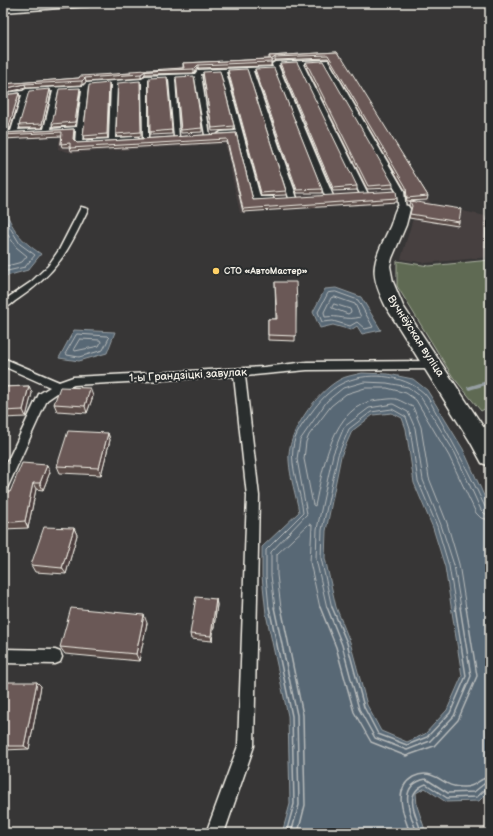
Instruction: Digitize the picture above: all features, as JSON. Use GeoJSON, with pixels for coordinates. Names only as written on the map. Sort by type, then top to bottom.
{"type":"FeatureCollection","features":[{"type":"Feature","properties":{"kind":"street"},"geometry":{"type":"LineString","coordinates":[[3,9],[30,5],[88,3]]}},
{"type":"Feature","properties":{"kind":"street","name":"Вучнёўская вуліца"},"geometry":{"type":"LineString","coordinates":[[398,197],[402,221],[386,248],[381,266],[384,285],[395,307],[434,365],[484,432],[490,457]]}},
{"type":"Feature","properties":{"kind":"lane"},"geometry":{"type":"LineString","coordinates":[[329,196],[275,64],[326,61],[398,197]]}},
{"type":"Feature","properties":{"kind":"lane"},"geometry":{"type":"LineString","coordinates":[[300,63],[364,194]]}},
{"type":"Feature","properties":{"kind":"lane"},"geometry":{"type":"LineString","coordinates":[[240,133],[204,135],[198,72],[277,68]]}},
{"type":"Feature","properties":{"kind":"lane"},"geometry":{"type":"LineString","coordinates":[[223,71],[257,200],[289,198],[250,69]]}},
{"type":"Feature","properties":{"kind":"lane"},"geometry":{"type":"LineString","coordinates":[[146,139],[144,78],[198,76]]}},
{"type":"Feature","properties":{"kind":"lane"},"geometry":{"type":"LineString","coordinates":[[172,77],[177,137]]}},
{"type":"Feature","properties":{"kind":"lane"},"geometry":{"type":"LineString","coordinates":[[3,94],[26,93],[26,91],[85,88],[86,85],[145,82]]}},
{"type":"Feature","properties":{"kind":"lane"},"geometry":{"type":"LineString","coordinates":[[112,141],[114,83]]}},
{"type":"Feature","properties":{"kind":"lane"},"geometry":{"type":"LineString","coordinates":[[85,88],[78,143],[154,138]]}},
{"type":"Feature","properties":{"kind":"lane"},"geometry":{"type":"LineString","coordinates":[[47,130],[56,89]]}},
{"type":"Feature","properties":{"kind":"lane"},"geometry":{"type":"LineString","coordinates":[[14,132],[26,93]]}},
{"type":"Feature","properties":{"kind":"lane"},"geometry":{"type":"LineString","coordinates":[[3,133],[80,129]]}},
{"type":"Feature","properties":{"kind":"lane"},"geometry":{"type":"LineString","coordinates":[[169,138],[185,136]]}},
{"type":"Feature","properties":{"kind":"lane"},"geometry":{"type":"LineString","coordinates":[[3,306],[34,284],[50,268],[65,249],[84,209]]}},
{"type":"Feature","properties":{"kind":"lane"},"geometry":{"type":"LineString","coordinates":[[3,362],[59,386]]}},
{"type":"Feature","properties":{"kind":"lane","name":"1-ы Грандзіцкі завулак"},"geometry":{"type":"LineString","coordinates":[[3,484],[43,397],[59,386],[73,381],[344,365],[434,365]]}},
{"type":"Feature","properties":{"kind":"lane"},"geometry":{"type":"LineString","coordinates":[[215,833],[246,746],[253,496],[239,372]]}},
{"type":"Feature","properties":{"kind":"lane"},"geometry":{"type":"LineString","coordinates":[[3,656],[55,657]]}},
{"type":"Feature","properties":{"kind":"shaded area"},"geometry":{"type":"Polygon","coordinates":[[[338,53],[431,204],[490,217],[490,257],[425,263],[401,259],[417,205],[398,203],[240,213],[225,144],[72,153],[58,149],[60,137],[3,140],[3,86],[265,57],[338,53]]]}},
{"type":"Feature","properties":{"kind":"green space"},"geometry":{"type":"Polygon","coordinates":[[[490,260],[490,375],[485,377],[490,391],[490,406],[481,411],[453,377],[397,286],[397,261],[429,266],[490,260]]]}},
{"type":"Feature","properties":{"kind":"water"},"geometry":{"type":"Polygon","coordinates":[[[3,205],[14,228],[27,244],[41,254],[28,270],[3,277],[3,205]]]}},
{"type":"Feature","properties":{"kind":"water"},"geometry":{"type":"Polygon","coordinates":[[[336,288],[361,297],[381,330],[362,334],[357,326],[351,330],[333,325],[320,328],[313,312],[325,289],[336,288]]]}},
{"type":"Feature","properties":{"kind":"water"},"geometry":{"type":"Polygon","coordinates":[[[74,330],[115,332],[107,353],[79,361],[59,358],[74,330]]]}},
{"type":"Feature","properties":{"kind":"water"},"geometry":{"type":"Polygon","coordinates":[[[362,373],[388,374],[413,379],[427,390],[463,449],[490,509],[490,790],[479,801],[446,802],[425,788],[416,793],[417,806],[426,833],[282,833],[290,804],[288,716],[266,614],[262,576],[262,547],[299,512],[289,461],[289,450],[297,427],[312,404],[330,386],[341,379],[362,373]],[[392,413],[373,415],[352,431],[341,456],[326,531],[325,558],[336,607],[350,642],[367,705],[381,731],[407,742],[425,734],[447,710],[462,676],[445,567],[433,528],[414,483],[406,429],[402,418],[392,413]]]}},
{"type":"Feature","properties":{"kind":"building"},"geometry":{"type":"Polygon","coordinates":[[[337,52],[340,57],[342,57],[428,196],[407,198],[406,187],[328,55],[275,57],[271,60],[271,62],[198,65],[194,69],[145,71],[141,74],[85,78],[82,81],[25,84],[3,89],[3,84],[79,78],[80,76],[131,73],[130,71],[184,68],[183,63],[271,59],[269,56],[337,52]]]}},
{"type":"Feature","properties":{"kind":"building"},"geometry":{"type":"Polygon","coordinates":[[[323,61],[393,184],[368,186],[306,62],[323,61]]]}},
{"type":"Feature","properties":{"kind":"building"},"geometry":{"type":"Polygon","coordinates":[[[297,62],[357,186],[333,188],[280,63],[297,62]]]}},
{"type":"Feature","properties":{"kind":"building"},"geometry":{"type":"Polygon","coordinates":[[[274,68],[322,189],[297,190],[255,69],[274,68]]]}},
{"type":"Feature","properties":{"kind":"building"},"geometry":{"type":"Polygon","coordinates":[[[247,69],[286,191],[261,193],[228,70],[247,69]]]}},
{"type":"Feature","properties":{"kind":"building"},"geometry":{"type":"Polygon","coordinates":[[[220,71],[234,126],[212,128],[203,72],[220,71]]]}},
{"type":"Feature","properties":{"kind":"building"},"geometry":{"type":"Polygon","coordinates":[[[194,76],[202,128],[181,130],[176,77],[194,76]]]}},
{"type":"Feature","properties":{"kind":"building"},"geometry":{"type":"Polygon","coordinates":[[[167,77],[172,130],[150,132],[149,78],[167,77]]]}},
{"type":"Feature","properties":{"kind":"building"},"geometry":{"type":"Polygon","coordinates":[[[140,81],[141,132],[116,134],[118,83],[140,81]]]}},
{"type":"Feature","properties":{"kind":"building"},"geometry":{"type":"Polygon","coordinates":[[[109,83],[107,134],[83,136],[89,85],[109,83]]]}},
{"type":"Feature","properties":{"kind":"building"},"geometry":{"type":"Polygon","coordinates":[[[80,88],[75,122],[52,124],[59,89],[80,88]]]}},
{"type":"Feature","properties":{"kind":"building"},"geometry":{"type":"Polygon","coordinates":[[[50,89],[42,124],[19,125],[29,91],[50,89]]]}},
{"type":"Feature","properties":{"kind":"building"},"geometry":{"type":"Polygon","coordinates":[[[19,93],[9,126],[3,126],[3,95],[19,93]]]}},
{"type":"Feature","properties":{"kind":"building"},"geometry":{"type":"Polygon","coordinates":[[[74,129],[73,139],[77,143],[236,133],[253,200],[396,191],[397,198],[243,209],[227,139],[70,148],[70,143],[61,144],[62,132],[3,135],[3,133],[74,129]]]}},
{"type":"Feature","properties":{"kind":"building"},"geometry":{"type":"Polygon","coordinates":[[[410,201],[461,209],[459,222],[410,214],[412,206],[410,201]]]}},
{"type":"Feature","properties":{"kind":"building"},"geometry":{"type":"Polygon","coordinates":[[[487,217],[490,217],[490,243],[487,243],[487,217]]]}},
{"type":"Feature","properties":{"kind":"building"},"geometry":{"type":"Polygon","coordinates":[[[275,282],[296,282],[296,336],[268,335],[268,319],[277,319],[275,282]]]}},
{"type":"Feature","properties":{"kind":"building"},"geometry":{"type":"Polygon","coordinates":[[[29,386],[23,410],[3,411],[3,387],[29,386]]]}},
{"type":"Feature","properties":{"kind":"building"},"geometry":{"type":"Polygon","coordinates":[[[60,387],[90,388],[85,406],[54,404],[60,387]]]}},
{"type":"Feature","properties":{"kind":"building"},"geometry":{"type":"Polygon","coordinates":[[[68,431],[108,433],[99,468],[57,466],[68,431]]]}},
{"type":"Feature","properties":{"kind":"building"},"geometry":{"type":"Polygon","coordinates":[[[22,463],[47,465],[40,483],[33,483],[25,521],[3,523],[3,492],[10,492],[22,463]]]}},
{"type":"Feature","properties":{"kind":"building"},"geometry":{"type":"Polygon","coordinates":[[[44,527],[74,528],[62,568],[31,565],[44,527]]]}},
{"type":"Feature","properties":{"kind":"building"},"geometry":{"type":"Polygon","coordinates":[[[196,597],[216,599],[211,636],[190,634],[196,597]]]}},
{"type":"Feature","properties":{"kind":"building"},"geometry":{"type":"Polygon","coordinates":[[[71,608],[144,615],[136,654],[60,647],[71,608]]]}},
{"type":"Feature","properties":{"kind":"building"},"geometry":{"type":"Polygon","coordinates":[[[4,682],[37,682],[24,746],[3,746],[4,682]]]}},
{"type":"Feature","properties":{"kind":"waterway"},"geometry":{"type":"LineString","coordinates":[[469,388],[490,382]]}},
{"type":"Feature","properties":{"kind":"place","name":"СТО «АвтоМастер»"},"geometry":{"type":"Point","coordinates":[216,271]}}]}
